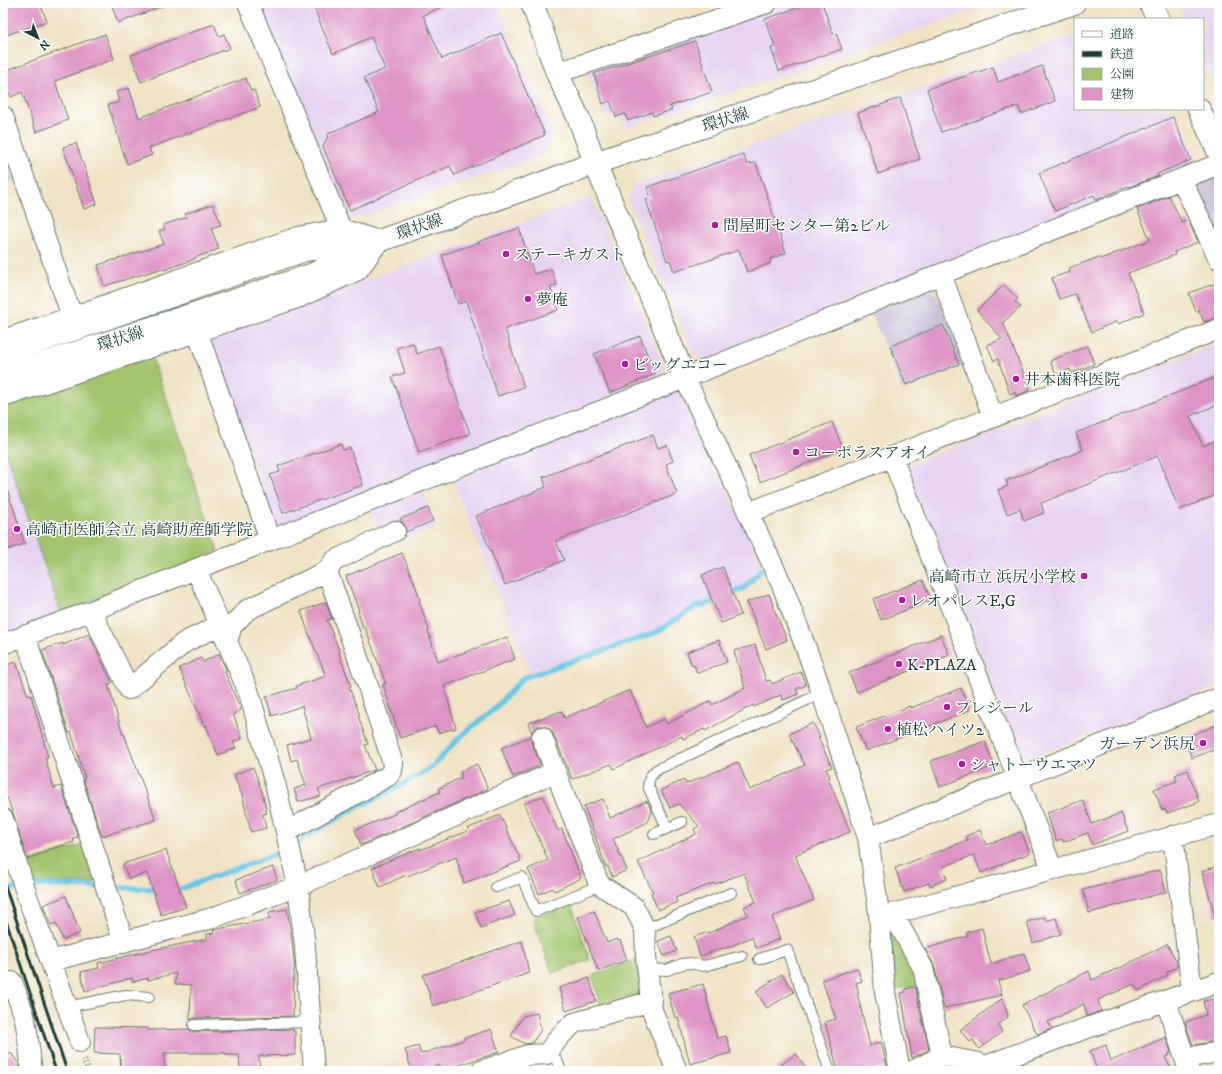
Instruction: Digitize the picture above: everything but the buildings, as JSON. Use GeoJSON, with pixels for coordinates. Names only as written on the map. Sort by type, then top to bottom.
{"type":"FeatureCollection","features":[{"type":"Feature","properties":{"kind":"street"},"geometry":{"type":"LineString","coordinates":[[248,3],[341,229]]}},
{"type":"Feature","properties":{"kind":"street"},"geometry":{"type":"LineString","coordinates":[[532,3],[557,72],[579,118],[595,163],[685,378],[782,585],[822,693],[868,838],[886,913],[885,992],[900,1071]]}},
{"type":"Feature","properties":{"kind":"street"},"geometry":{"type":"LineString","coordinates":[[557,72],[767,3]]}},
{"type":"Feature","properties":{"kind":"street","name":"環状線"},"geometry":{"type":"LineString","coordinates":[[3,377],[311,275],[379,241],[538,185],[595,163],[1074,3]]}},
{"type":"Feature","properties":{"kind":"street"},"geometry":{"type":"LineString","coordinates":[[1150,3],[1158,18]]}},
{"type":"Feature","properties":{"kind":"street"},"geometry":{"type":"LineString","coordinates":[[1199,110],[1219,153]]}},
{"type":"Feature","properties":{"kind":"street"},"geometry":{"type":"LineString","coordinates":[[3,116],[75,323]]}},
{"type":"Feature","properties":{"kind":"street"},"geometry":{"type":"LineString","coordinates":[[3,644],[91,611],[685,378],[941,274],[1219,164]]}},
{"type":"Feature","properties":{"kind":"street"},"geometry":{"type":"LineString","coordinates":[[1181,179],[1219,259]]}},
{"type":"Feature","properties":{"kind":"street"},"geometry":{"type":"LineString","coordinates":[[3,340],[75,323],[298,237],[341,229],[379,241],[358,270],[300,297],[3,396]]}},
{"type":"Feature","properties":{"kind":"street","name":"環状線"},"geometry":{"type":"LineString","coordinates":[[3,354],[75,323],[306,250],[379,241]]}},
{"type":"Feature","properties":{"kind":"street"},"geometry":{"type":"LineString","coordinates":[[941,274],[993,417]]}},
{"type":"Feature","properties":{"kind":"street"},"geometry":{"type":"LineString","coordinates":[[748,512],[1219,329]]}},
{"type":"Feature","properties":{"kind":"street"},"geometry":{"type":"LineString","coordinates":[[197,331],[270,540]]}},
{"type":"Feature","properties":{"kind":"street"},"geometry":{"type":"LineString","coordinates":[[892,456],[1052,869]]}},
{"type":"Feature","properties":{"kind":"street"},"geometry":{"type":"LineString","coordinates":[[91,611],[129,689],[185,642],[224,633],[246,610],[327,571],[334,561],[395,531]]}},
{"type":"Feature","properties":{"kind":"street"},"geometry":{"type":"LineString","coordinates":[[196,569],[249,693],[276,787],[298,886],[305,947],[314,1071]]}},
{"type":"Feature","properties":{"kind":"street"},"geometry":{"type":"LineString","coordinates":[[286,832],[388,776],[392,771],[393,764],[368,686],[327,571]]}},
{"type":"Feature","properties":{"kind":"street"},"geometry":{"type":"LineString","coordinates":[[25,635],[124,942]]}},
{"type":"Feature","properties":{"kind":"street"},"geometry":{"type":"LineString","coordinates":[[868,838],[1219,698]]}},
{"type":"Feature","properties":{"kind":"street"},"geometry":{"type":"LineString","coordinates":[[542,737],[599,884],[634,907],[645,929],[647,969],[652,1000],[652,1010],[677,1071]]}},
{"type":"Feature","properties":{"kind":"street"},"geometry":{"type":"LineString","coordinates":[[51,961],[209,919],[298,886],[555,772]]}},
{"type":"Feature","properties":{"kind":"street"},"geometry":{"type":"LineString","coordinates":[[3,819],[27,896],[80,1042]]}},
{"type":"Feature","properties":{"kind":"street"},"geometry":{"type":"LineString","coordinates":[[886,913],[1219,824]]}},
{"type":"Feature","properties":{"kind":"street"},"geometry":{"type":"LineString","coordinates":[[1173,836],[1192,991]]}},
{"type":"Feature","properties":{"kind":"street"},"geometry":{"type":"LineString","coordinates":[[886,913],[923,968],[942,1056]]}},
{"type":"Feature","properties":{"kind":"street"},"geometry":{"type":"LineString","coordinates":[[3,984],[12,982],[24,1015],[32,1071]]}},
{"type":"Feature","properties":{"kind":"street"},"geometry":{"type":"LineString","coordinates":[[913,1071],[942,1056],[980,1063],[983,1069],[1073,1033],[1219,982]]}},
{"type":"Feature","properties":{"kind":"street"},"geometry":{"type":"LineString","coordinates":[[481,1071],[528,1055],[547,1054],[559,1037],[574,1023],[652,1000]]}},
{"type":"Feature","properties":{"kind":"street"},"geometry":{"type":"LineString","coordinates":[[1166,1001],[1187,1065],[1219,1052]]}},
{"type":"Feature","properties":{"kind":"lane"},"geometry":{"type":"LineString","coordinates":[[667,828],[648,786],[650,777],[656,770],[822,693]]}},
{"type":"Feature","properties":{"kind":"lane"},"geometry":{"type":"LineString","coordinates":[[654,834],[682,822]]}},
{"type":"Feature","properties":{"kind":"lane"},"geometry":{"type":"LineString","coordinates":[[496,887],[522,877],[536,911],[591,889],[599,884]]}},
{"type":"Feature","properties":{"kind":"lane"},"geometry":{"type":"LineString","coordinates":[[645,929],[731,893]]}},
{"type":"Feature","properties":{"kind":"lane"},"geometry":{"type":"LineString","coordinates":[[759,960],[787,950],[830,1071]]}},
{"type":"Feature","properties":{"kind":"lane"},"geometry":{"type":"LineString","coordinates":[[647,969],[667,970],[682,964],[690,963],[704,966],[742,956]]}},
{"type":"Feature","properties":{"kind":"lane"},"geometry":{"type":"LineString","coordinates":[[67,1007],[126,995],[149,997]]}},
{"type":"Feature","properties":{"kind":"lane"},"geometry":{"type":"LineString","coordinates":[[194,1025],[311,1022]]}},
{"type":"Feature","properties":{"kind":"lane"},"geometry":{"type":"LineString","coordinates":[[547,1054],[552,1055],[556,1059],[561,1071]]}},
{"type":"Feature","properties":{"kind":"shaded area"},"geometry":{"type":"Polygon","coordinates":[[[252,3],[497,3],[553,135],[541,156],[354,218],[344,214],[252,3]]]}},
{"type":"Feature","properties":{"kind":"shaded area"},"geometry":{"type":"Polygon","coordinates":[[[792,3],[995,3],[627,128],[619,118],[604,114],[586,72],[792,3]]]}},
{"type":"Feature","properties":{"kind":"shaded area"},"geometry":{"type":"Polygon","coordinates":[[[1186,3],[1219,3],[1219,95],[1204,63],[1204,18],[1182,18],[1181,15],[1186,3]]]}},
{"type":"Feature","properties":{"kind":"shaded area"},"geometry":{"type":"Polygon","coordinates":[[[1074,35],[1074,110],[1174,110],[1199,164],[706,360],[694,355],[628,199],[634,185],[1074,35]]]}},
{"type":"Feature","properties":{"kind":"shaded area"},"geometry":{"type":"Polygon","coordinates":[[[3,145],[15,180],[3,185],[3,145]]]}},
{"type":"Feature","properties":{"kind":"shaded area"},"geometry":{"type":"Polygon","coordinates":[[[1219,174],[1219,246],[1190,186],[1219,174]]]}},
{"type":"Feature","properties":{"kind":"shaded area"},"geometry":{"type":"Polygon","coordinates":[[[591,197],[665,367],[660,377],[275,529],[250,450],[246,450],[207,340],[212,332],[372,278],[591,197]]]}},
{"type":"Feature","properties":{"kind":"shaded area"},"geometry":{"type":"Polygon","coordinates":[[[927,290],[937,294],[965,365],[903,391],[871,312],[927,290]]]}},
{"type":"Feature","properties":{"kind":"shaded area","name":"高崎市立 浜尻小学校"},"geometry":{"type":"Polygon","coordinates":[[[1219,343],[1219,685],[1036,756],[1020,756],[906,468],[909,465],[1219,343]]]}},
{"type":"Feature","properties":{"kind":"shaded area"},"geometry":{"type":"Polygon","coordinates":[[[676,389],[683,395],[761,565],[742,586],[728,594],[692,606],[654,630],[531,673],[451,476],[676,389]]]}},
{"type":"Feature","properties":{"kind":"shaded area","name":"高崎市医師会立 高崎助産師学院"},"geometry":{"type":"Polygon","coordinates":[[[3,445],[61,613],[3,635],[3,445]]]}},
{"type":"Feature","properties":{"kind":"shaded area"},"geometry":{"type":"Polygon","coordinates":[[[422,488],[437,527],[406,539],[399,536],[380,534],[370,509],[422,488]]]}},
{"type":"Feature","properties":{"kind":"green space"},"geometry":{"type":"Polygon","coordinates":[[[151,354],[218,551],[61,613],[3,445],[3,403],[151,354]]]}},
{"type":"Feature","properties":{"kind":"green space"},"geometry":{"type":"Polygon","coordinates":[[[82,845],[95,883],[30,883],[23,864],[82,845]]]}},
{"type":"Feature","properties":{"kind":"green space"},"geometry":{"type":"Polygon","coordinates":[[[571,904],[590,960],[552,973],[533,918],[571,904]]]}},
{"type":"Feature","properties":{"kind":"green space"},"geometry":{"type":"Polygon","coordinates":[[[890,925],[922,984],[894,990],[890,925]]]}},
{"type":"Feature","properties":{"kind":"green space"},"geometry":{"type":"Polygon","coordinates":[[[637,959],[642,998],[603,1011],[592,976],[637,959]]]}},
{"type":"Feature","properties":{"kind":"waterway"},"geometry":{"type":"LineString","coordinates":[[727,597],[745,587],[762,569]]}},
{"type":"Feature","properties":{"kind":"waterway"},"geometry":{"type":"LineString","coordinates":[[173,889],[180,889],[282,852],[347,812],[405,783],[432,767],[461,736],[495,708],[523,678],[655,633],[695,607],[719,600]]}},
{"type":"Feature","properties":{"kind":"waterway"},"geometry":{"type":"LineString","coordinates":[[3,890],[38,885],[158,889]]}},
{"type":"Feature","properties":{"kind":"railway"},"geometry":{"type":"LineString","coordinates":[[3,880],[67,1071]]}},
{"type":"Feature","properties":{"kind":"railway"},"geometry":{"type":"LineString","coordinates":[[3,912],[56,1071]]}},
{"type":"Feature","properties":{"kind":"place","name":"問屋町センター第2ビル"},"geometry":{"type":"Point","coordinates":[715,225]}},
{"type":"Feature","properties":{"kind":"place","name":"ステーキガスト"},"geometry":{"type":"Point","coordinates":[506,254]}},
{"type":"Feature","properties":{"kind":"place","name":"夢庵"},"geometry":{"type":"Point","coordinates":[528,299]}},
{"type":"Feature","properties":{"kind":"place","name":"ビッグエコー"},"geometry":{"type":"Point","coordinates":[625,364]}},
{"type":"Feature","properties":{"kind":"place","name":"井本歯科医院"},"geometry":{"type":"Point","coordinates":[1016,379]}},
{"type":"Feature","properties":{"kind":"place","name":"コーポラスアオイ"},"geometry":{"type":"Point","coordinates":[796,452]}},
{"type":"Feature","properties":{"kind":"place","name":"高崎市医師会立 高崎助産師学院"},"geometry":{"type":"Point","coordinates":[17,529]}},
{"type":"Feature","properties":{"kind":"place","name":"高崎市立 浜尻小学校"},"geometry":{"type":"Point","coordinates":[1084,576]}},
{"type":"Feature","properties":{"kind":"place","name":"レオパレスE,G"},"geometry":{"type":"Point","coordinates":[902,600]}},
{"type":"Feature","properties":{"kind":"place","name":"K-PLAZA"},"geometry":{"type":"Point","coordinates":[899,664]}},
{"type":"Feature","properties":{"kind":"place","name":"プレジール"},"geometry":{"type":"Point","coordinates":[947,707]}},
{"type":"Feature","properties":{"kind":"place","name":"植松ハイツ2"},"geometry":{"type":"Point","coordinates":[888,729]}},
{"type":"Feature","properties":{"kind":"place","name":"ガーデン浜尻"},"geometry":{"type":"Point","coordinates":[1203,743]}},
{"type":"Feature","properties":{"kind":"place","name":"シャトーウエマツ"},"geometry":{"type":"Point","coordinates":[962,764]}}]}
